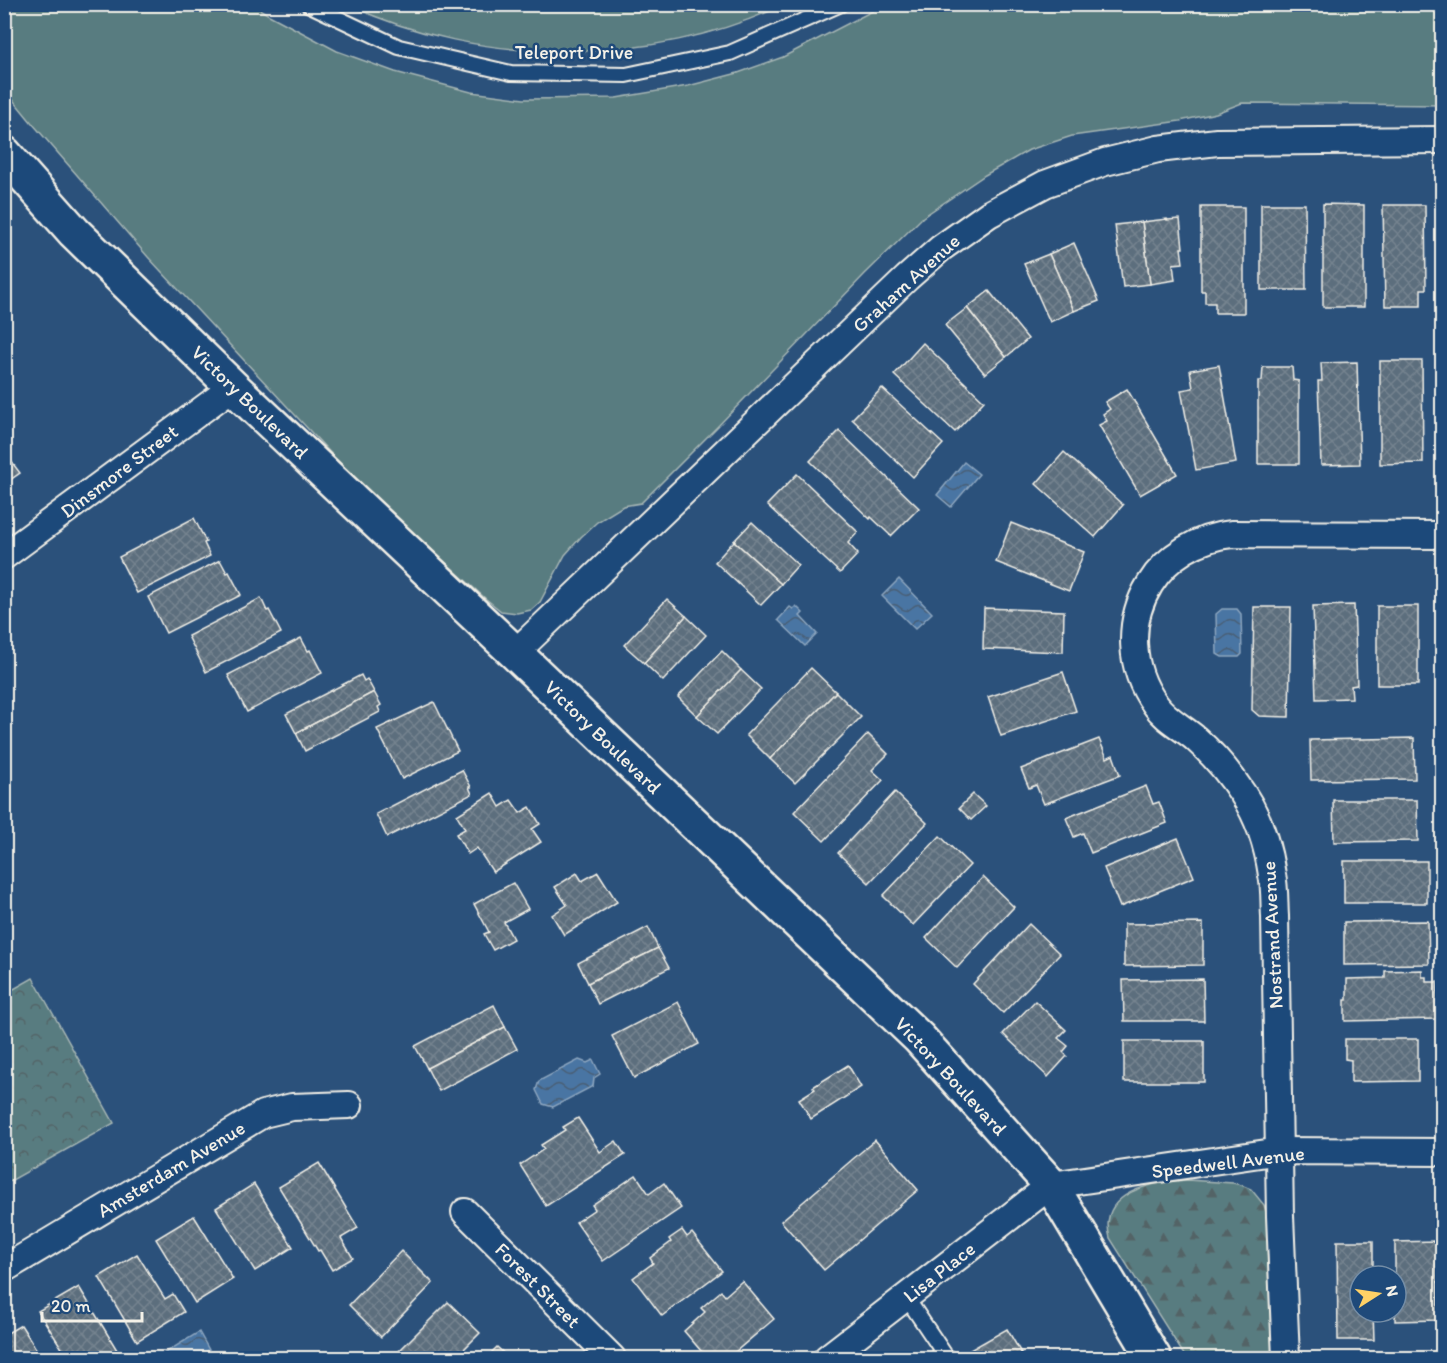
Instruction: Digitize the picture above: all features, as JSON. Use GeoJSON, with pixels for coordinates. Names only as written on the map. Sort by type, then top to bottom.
{"type":"FeatureCollection","features":[{"type":"Feature","properties":{"kind":"main road","name":"Victory Boulevard"},"geometry":{"type":"LineString","coordinates":[[4,153],[74,232],[233,387],[919,1038],[1051,1185],[1154,1359]]}},
{"type":"Feature","properties":{"kind":"street","name":"Graham Avenue"},"geometry":{"type":"LineString","coordinates":[[515,653],[907,278],[940,248],[989,214],[1045,184],[1105,162],[1158,149],[1217,141],[1443,140]]}},
{"type":"Feature","properties":{"kind":"street","name":"Dinsmore Street"},"geometry":{"type":"LineString","coordinates":[[4,556],[233,387]]}},
{"type":"Feature","properties":{"kind":"street","name":"Nostrand Avenue"},"geometry":{"type":"LineString","coordinates":[[1286,1359],[1280,1216],[1273,877],[1263,833],[1244,796],[1220,763],[1195,738],[1173,723],[1155,704],[1141,678],[1135,655],[1133,631],[1143,596],[1155,575],[1173,557],[1199,542],[1222,535],[1443,535]]}},
{"type":"Feature","properties":{"kind":"street","name":"Amsterdam Avenue"},"geometry":{"type":"LineString","coordinates":[[4,1269],[263,1114],[292,1107],[349,1105]]}},
{"type":"Feature","properties":{"kind":"street","name":"Speedwell Avenue"},"geometry":{"type":"LineString","coordinates":[[1051,1185],[1280,1151],[1443,1152]]}},
{"type":"Feature","properties":{"kind":"street","name":"Lisa Place"},"geometry":{"type":"LineString","coordinates":[[827,1359],[1051,1185]]}},
{"type":"Feature","properties":{"kind":"street","name":"Forest Street"},"geometry":{"type":"LineString","coordinates":[[465,1212],[612,1359]]}},
{"type":"Feature","properties":{"kind":"lane","name":"Teleport Drive"},"geometry":{"type":"LineString","coordinates":[[308,4],[399,47],[511,73],[626,75],[730,53],[842,4]]}},
{"type":"Feature","properties":{"kind":"lane"},"geometry":{"type":"LineString","coordinates":[[906,1297],[947,1359]]}},
{"type":"Feature","properties":{"kind":"green space"},"geometry":{"type":"Polygon","coordinates":[[[500,4],[783,5],[732,25],[678,40],[623,49],[566,52],[509,49],[454,40],[400,25],[349,5],[434,5],[479,11],[500,4]]]}},
{"type":"Feature","properties":{"kind":"green space"},"geometry":{"type":"Polygon","coordinates":[[[4,5],[253,5],[337,51],[395,72],[471,92],[524,99],[616,98],[688,86],[738,73],[783,57],[884,5],[1442,5],[1442,105],[1242,103],[1216,113],[1180,121],[1072,136],[1029,150],[985,175],[923,217],[641,503],[623,506],[597,522],[581,537],[565,555],[540,602],[531,610],[517,613],[501,611],[486,599],[350,474],[148,257],[32,123],[5,90],[4,5]]]}},
{"type":"Feature","properties":{"kind":"green space"},"geometry":{"type":"Polygon","coordinates":[[[33,978],[114,1123],[5,1184],[5,994],[33,978]]]}},
{"type":"Feature","properties":{"kind":"green space"},"geometry":{"type":"Polygon","coordinates":[[[1187,1180],[1241,1185],[1251,1189],[1264,1205],[1270,1228],[1272,1358],[1186,1358],[1110,1238],[1108,1222],[1112,1209],[1120,1200],[1131,1192],[1145,1187],[1187,1180]]]}},
{"type":"Feature","properties":{"kind":"water"},"geometry":{"type":"Polygon","coordinates":[[[964,462],[979,474],[951,507],[937,495],[964,462]]]}},
{"type":"Feature","properties":{"kind":"water"},"geometry":{"type":"Polygon","coordinates":[[[899,579],[932,613],[915,629],[882,596],[899,579]]]}},
{"type":"Feature","properties":{"kind":"water"},"geometry":{"type":"Polygon","coordinates":[[[796,606],[803,613],[800,616],[817,634],[805,646],[778,620],[790,607],[793,609],[796,606]]]}},
{"type":"Feature","properties":{"kind":"water"},"geometry":{"type":"Polygon","coordinates":[[[1222,609],[1237,609],[1241,614],[1242,654],[1239,657],[1222,657],[1217,654],[1216,614],[1222,609]]]}},
{"type":"Feature","properties":{"kind":"water"},"geometry":{"type":"Polygon","coordinates":[[[579,1060],[587,1063],[593,1060],[600,1074],[594,1078],[593,1086],[553,1107],[543,1104],[536,1090],[539,1081],[579,1060]]]}},
{"type":"Feature","properties":{"kind":"water"},"geometry":{"type":"Polygon","coordinates":[[[199,1332],[209,1350],[195,1358],[165,1358],[163,1354],[199,1332]]]}},
{"type":"Feature","properties":{"kind":"building"},"geometry":{"type":"Polygon","coordinates":[[[1261,204],[1305,204],[1306,290],[1261,290],[1261,204]]]}},
{"type":"Feature","properties":{"kind":"building"},"geometry":{"type":"Polygon","coordinates":[[[1323,204],[1364,205],[1364,307],[1323,307],[1323,204]]]}},
{"type":"Feature","properties":{"kind":"building"},"geometry":{"type":"Polygon","coordinates":[[[1383,205],[1425,205],[1426,289],[1421,289],[1421,306],[1385,306],[1383,205]]]}},
{"type":"Feature","properties":{"kind":"building"},"geometry":{"type":"Polygon","coordinates":[[[1201,207],[1244,207],[1244,313],[1215,313],[1215,303],[1205,303],[1205,291],[1201,291],[1201,207]]]}},
{"type":"Feature","properties":{"kind":"building"},"geometry":{"type":"Polygon","coordinates":[[[1180,219],[1183,263],[1173,264],[1175,280],[1150,284],[1142,222],[1180,219]]]}},
{"type":"Feature","properties":{"kind":"building"},"geometry":{"type":"Polygon","coordinates":[[[1142,222],[1150,284],[1123,287],[1115,225],[1142,222]]]}},
{"type":"Feature","properties":{"kind":"building"},"geometry":{"type":"Polygon","coordinates":[[[1074,243],[1099,301],[1074,311],[1049,254],[1074,243]]]}},
{"type":"Feature","properties":{"kind":"building"},"geometry":{"type":"Polygon","coordinates":[[[1049,254],[1074,311],[1050,322],[1024,264],[1049,254]]]}},
{"type":"Feature","properties":{"kind":"building"},"geometry":{"type":"Polygon","coordinates":[[[989,291],[1028,339],[1006,357],[967,308],[989,291]]]}},
{"type":"Feature","properties":{"kind":"building"},"geometry":{"type":"Polygon","coordinates":[[[967,308],[1006,357],[985,374],[945,325],[967,308]]]}},
{"type":"Feature","properties":{"kind":"building"},"geometry":{"type":"Polygon","coordinates":[[[923,343],[984,401],[955,432],[894,375],[923,343]]]}},
{"type":"Feature","properties":{"kind":"building"},"geometry":{"type":"Polygon","coordinates":[[[1380,361],[1422,361],[1423,463],[1380,464],[1380,361]]]}},
{"type":"Feature","properties":{"kind":"building"},"geometry":{"type":"Polygon","coordinates":[[[1357,362],[1360,464],[1321,465],[1318,381],[1322,381],[1321,363],[1357,362]]]}},
{"type":"Feature","properties":{"kind":"building"},"geometry":{"type":"Polygon","coordinates":[[[1219,365],[1236,463],[1196,470],[1181,390],[1193,388],[1190,370],[1219,365]]]}},
{"type":"Feature","properties":{"kind":"building"},"geometry":{"type":"Polygon","coordinates":[[[1263,367],[1292,367],[1293,380],[1299,381],[1299,464],[1258,464],[1258,381],[1262,381],[1263,367]]]}},
{"type":"Feature","properties":{"kind":"building"},"geometry":{"type":"Polygon","coordinates":[[[882,388],[943,444],[913,477],[852,419],[882,388]]]}},
{"type":"Feature","properties":{"kind":"building"},"geometry":{"type":"Polygon","coordinates":[[[1127,389],[1177,474],[1140,495],[1099,425],[1107,421],[1103,414],[1110,409],[1105,402],[1127,389]]]}},
{"type":"Feature","properties":{"kind":"building"},"geometry":{"type":"Polygon","coordinates":[[[839,431],[919,508],[891,536],[810,461],[839,431]]]}},
{"type":"Feature","properties":{"kind":"building"},"geometry":{"type":"Polygon","coordinates":[[[4,452],[20,473],[4,484],[4,452]]]}},
{"type":"Feature","properties":{"kind":"building"},"geometry":{"type":"Polygon","coordinates":[[[1064,452],[1123,505],[1095,537],[1036,484],[1064,452]]]}},
{"type":"Feature","properties":{"kind":"building"},"geometry":{"type":"Polygon","coordinates":[[[797,474],[858,532],[848,543],[858,554],[840,573],[767,505],[797,474]]]}},
{"type":"Feature","properties":{"kind":"building"},"geometry":{"type":"Polygon","coordinates":[[[194,518],[210,556],[137,593],[119,557],[194,518]]]}},
{"type":"Feature","properties":{"kind":"building"},"geometry":{"type":"Polygon","coordinates":[[[752,522],[798,565],[781,584],[734,541],[752,522]]]}},
{"type":"Feature","properties":{"kind":"building"},"geometry":{"type":"Polygon","coordinates":[[[1011,523],[1084,552],[1069,591],[996,562],[1011,523]]]}},
{"type":"Feature","properties":{"kind":"building"},"geometry":{"type":"Polygon","coordinates":[[[734,541],[781,584],[761,605],[715,562],[734,541]]]}},
{"type":"Feature","properties":{"kind":"building"},"geometry":{"type":"Polygon","coordinates":[[[220,560],[241,595],[166,633],[148,597],[220,560]]]}},
{"type":"Feature","properties":{"kind":"building"},"geometry":{"type":"Polygon","coordinates":[[[261,598],[281,633],[206,672],[188,636],[261,598]]]}},
{"type":"Feature","properties":{"kind":"building"},"geometry":{"type":"Polygon","coordinates":[[[667,599],[686,616],[644,663],[624,645],[667,599]]]}},
{"type":"Feature","properties":{"kind":"building"},"geometry":{"type":"Polygon","coordinates":[[[1354,605],[1357,685],[1351,686],[1352,698],[1316,699],[1313,606],[1354,605]]]}},
{"type":"Feature","properties":{"kind":"building"},"geometry":{"type":"Polygon","coordinates":[[[1377,606],[1418,606],[1418,685],[1377,685],[1377,606]]]}},
{"type":"Feature","properties":{"kind":"building"},"geometry":{"type":"Polygon","coordinates":[[[1254,607],[1291,607],[1289,717],[1259,716],[1252,710],[1254,607]]]}},
{"type":"Feature","properties":{"kind":"building"},"geometry":{"type":"Polygon","coordinates":[[[984,608],[1064,611],[1063,652],[983,649],[984,608]]]}},
{"type":"Feature","properties":{"kind":"building"},"geometry":{"type":"Polygon","coordinates":[[[686,616],[706,635],[663,681],[644,663],[686,616]]]}},
{"type":"Feature","properties":{"kind":"building"},"geometry":{"type":"Polygon","coordinates":[[[301,638],[322,673],[247,712],[228,675],[301,638]]]}},
{"type":"Feature","properties":{"kind":"building"},"geometry":{"type":"Polygon","coordinates":[[[722,651],[741,670],[697,716],[678,697],[722,651]]]}},
{"type":"Feature","properties":{"kind":"building"},"geometry":{"type":"Polygon","coordinates":[[[811,668],[836,692],[770,759],[746,735],[811,668]]]}},
{"type":"Feature","properties":{"kind":"building"},"geometry":{"type":"Polygon","coordinates":[[[741,670],[761,689],[717,734],[697,716],[741,670]]]}},
{"type":"Feature","properties":{"kind":"building"},"geometry":{"type":"Polygon","coordinates":[[[1063,672],[1076,711],[1001,736],[988,697],[1063,672]]]}},
{"type":"Feature","properties":{"kind":"building"},"geometry":{"type":"Polygon","coordinates":[[[361,675],[364,681],[367,679],[374,692],[296,733],[286,714],[361,675]]]}},
{"type":"Feature","properties":{"kind":"building"},"geometry":{"type":"Polygon","coordinates":[[[374,692],[381,705],[378,707],[380,712],[305,751],[296,733],[374,692]]]}},
{"type":"Feature","properties":{"kind":"building"},"geometry":{"type":"Polygon","coordinates":[[[836,692],[861,717],[795,783],[770,759],[836,692]]]}},
{"type":"Feature","properties":{"kind":"building"},"geometry":{"type":"Polygon","coordinates":[[[434,702],[458,751],[402,779],[377,729],[434,702]]]}},
{"type":"Feature","properties":{"kind":"building"},"geometry":{"type":"Polygon","coordinates":[[[868,734],[888,754],[872,770],[883,780],[824,841],[794,812],[868,734]]]}},
{"type":"Feature","properties":{"kind":"building"},"geometry":{"type":"Polygon","coordinates":[[[1414,738],[1415,779],[1311,780],[1310,740],[1414,738]]]}},
{"type":"Feature","properties":{"kind":"building"},"geometry":{"type":"Polygon","coordinates":[[[1099,739],[1107,758],[1113,755],[1120,775],[1044,804],[1036,785],[1029,788],[1021,769],[1099,739]]]}},
{"type":"Feature","properties":{"kind":"building"},"geometry":{"type":"Polygon","coordinates":[[[462,770],[472,794],[387,837],[376,814],[462,770]]]}},
{"type":"Feature","properties":{"kind":"building"},"geometry":{"type":"Polygon","coordinates":[[[1146,786],[1153,804],[1159,802],[1167,823],[1091,853],[1083,833],[1074,837],[1066,818],[1146,786]]]}},
{"type":"Feature","properties":{"kind":"building"},"geometry":{"type":"Polygon","coordinates":[[[895,792],[927,823],[869,883],[838,853],[895,792]]]}},
{"type":"Feature","properties":{"kind":"building"},"geometry":{"type":"Polygon","coordinates":[[[492,793],[500,807],[511,800],[520,813],[530,807],[540,824],[532,829],[541,842],[493,872],[477,848],[468,854],[456,834],[465,829],[457,815],[492,793]]]}},
{"type":"Feature","properties":{"kind":"building"},"geometry":{"type":"Polygon","coordinates":[[[973,794],[986,806],[971,820],[959,808],[973,794]]]}},
{"type":"Feature","properties":{"kind":"building"},"geometry":{"type":"Polygon","coordinates":[[[1333,800],[1417,800],[1418,841],[1334,842],[1333,800]]]}},
{"type":"Feature","properties":{"kind":"building"},"geometry":{"type":"Polygon","coordinates":[[[940,836],[970,865],[913,925],[883,896],[940,836]]]}},
{"type":"Feature","properties":{"kind":"building"},"geometry":{"type":"Polygon","coordinates":[[[1178,838],[1194,877],[1120,907],[1104,868],[1178,838]]]}},
{"type":"Feature","properties":{"kind":"building"},"geometry":{"type":"Polygon","coordinates":[[[1344,861],[1427,861],[1427,903],[1344,903],[1344,861]]]}},
{"type":"Feature","properties":{"kind":"building"},"geometry":{"type":"Polygon","coordinates":[[[598,872],[617,902],[564,935],[552,915],[567,905],[555,887],[577,873],[582,881],[598,872]]]}},
{"type":"Feature","properties":{"kind":"building"},"geometry":{"type":"Polygon","coordinates":[[[983,877],[1014,907],[957,968],[926,938],[983,877]]]}},
{"type":"Feature","properties":{"kind":"building"},"geometry":{"type":"Polygon","coordinates":[[[513,883],[528,909],[504,922],[513,939],[493,950],[484,934],[489,932],[474,904],[513,883]]]}},
{"type":"Feature","properties":{"kind":"building"},"geometry":{"type":"Polygon","coordinates":[[[1428,921],[1429,964],[1344,965],[1344,922],[1428,921]]]}},
{"type":"Feature","properties":{"kind":"building"},"geometry":{"type":"Polygon","coordinates":[[[1203,923],[1203,965],[1124,966],[1124,924],[1203,923]]]}},
{"type":"Feature","properties":{"kind":"building"},"geometry":{"type":"Polygon","coordinates":[[[1029,924],[1060,954],[1003,1013],[973,984],[1029,924]]]}},
{"type":"Feature","properties":{"kind":"building"},"geometry":{"type":"Polygon","coordinates":[[[648,927],[658,948],[588,983],[578,963],[648,927]]]}},
{"type":"Feature","properties":{"kind":"building"},"geometry":{"type":"Polygon","coordinates":[[[658,948],[669,968],[598,1004],[588,983],[658,948]]]}},
{"type":"Feature","properties":{"kind":"building"},"geometry":{"type":"Polygon","coordinates":[[[1422,970],[1422,977],[1426,977],[1426,982],[1437,982],[1438,1019],[1345,1021],[1347,979],[1385,978],[1385,971],[1422,970]]]}},
{"type":"Feature","properties":{"kind":"building"},"geometry":{"type":"Polygon","coordinates":[[[1203,979],[1204,1021],[1124,1021],[1123,980],[1203,979]]]}},
{"type":"Feature","properties":{"kind":"building"},"geometry":{"type":"Polygon","coordinates":[[[1035,1001],[1066,1030],[1058,1038],[1068,1046],[1063,1052],[1067,1056],[1048,1077],[1003,1034],[1035,1001]]]}},
{"type":"Feature","properties":{"kind":"building"},"geometry":{"type":"Polygon","coordinates":[[[678,1002],[699,1044],[634,1078],[612,1036],[678,1002]]]}},
{"type":"Feature","properties":{"kind":"building"},"geometry":{"type":"Polygon","coordinates":[[[494,1005],[505,1027],[427,1068],[415,1046],[494,1005]]]}},
{"type":"Feature","properties":{"kind":"building"},"geometry":{"type":"Polygon","coordinates":[[[505,1027],[517,1049],[439,1091],[427,1068],[505,1027]]]}},
{"type":"Feature","properties":{"kind":"building"},"geometry":{"type":"Polygon","coordinates":[[[1345,1039],[1418,1039],[1418,1081],[1351,1082],[1351,1060],[1345,1059],[1345,1039]]]}},
{"type":"Feature","properties":{"kind":"building"},"geometry":{"type":"Polygon","coordinates":[[[1124,1041],[1204,1041],[1204,1082],[1124,1082],[1124,1041]]]}},
{"type":"Feature","properties":{"kind":"building"},"geometry":{"type":"Polygon","coordinates":[[[848,1065],[861,1087],[811,1119],[799,1099],[815,1089],[813,1087],[848,1065]]]}},
{"type":"Feature","properties":{"kind":"building"},"geometry":{"type":"Polygon","coordinates":[[[578,1118],[600,1152],[616,1141],[625,1155],[546,1206],[520,1165],[544,1149],[541,1145],[565,1130],[563,1127],[578,1118]]]}},
{"type":"Feature","properties":{"kind":"building"},"geometry":{"type":"Polygon","coordinates":[[[875,1140],[918,1190],[824,1270],[781,1221],[875,1140]]]}},
{"type":"Feature","properties":{"kind":"building"},"geometry":{"type":"Polygon","coordinates":[[[319,1163],[358,1228],[341,1238],[353,1258],[332,1270],[279,1187],[319,1163]]]}},
{"type":"Feature","properties":{"kind":"building"},"geometry":{"type":"Polygon","coordinates":[[[636,1175],[649,1194],[664,1183],[681,1208],[603,1261],[576,1222],[595,1209],[592,1205],[636,1175]]]}},
{"type":"Feature","properties":{"kind":"building"},"geometry":{"type":"Polygon","coordinates":[[[254,1184],[293,1247],[255,1271],[216,1208],[254,1184]]]}},
{"type":"Feature","properties":{"kind":"building"},"geometry":{"type":"Polygon","coordinates":[[[194,1216],[233,1279],[195,1303],[156,1239],[194,1216]]]}},
{"type":"Feature","properties":{"kind":"building"},"geometry":{"type":"Polygon","coordinates":[[[682,1230],[687,1237],[692,1233],[722,1271],[662,1316],[633,1278],[653,1263],[650,1258],[682,1230]]]}},
{"type":"Feature","properties":{"kind":"building"},"geometry":{"type":"Polygon","coordinates":[[[1337,1241],[1373,1241],[1373,1264],[1348,1264],[1348,1324],[1373,1324],[1374,1340],[1338,1340],[1337,1241]]]}},
{"type":"Feature","properties":{"kind":"building"},"geometry":{"type":"Polygon","coordinates":[[[1437,1241],[1438,1320],[1408,1321],[1408,1264],[1395,1264],[1395,1242],[1437,1241]]]}},
{"type":"Feature","properties":{"kind":"building"},"geometry":{"type":"Polygon","coordinates":[[[401,1251],[433,1283],[381,1337],[349,1305],[401,1251]]]}},
{"type":"Feature","properties":{"kind":"building"},"geometry":{"type":"Polygon","coordinates":[[[137,1254],[165,1299],[173,1294],[184,1312],[137,1341],[99,1277],[137,1254]]]}},
{"type":"Feature","properties":{"kind":"building"},"geometry":{"type":"Polygon","coordinates":[[[742,1281],[774,1319],[728,1358],[707,1358],[684,1331],[705,1312],[701,1308],[721,1291],[725,1296],[742,1281]]]}},
{"type":"Feature","properties":{"kind":"building"},"geometry":{"type":"Polygon","coordinates":[[[79,1287],[117,1350],[103,1358],[68,1358],[38,1311],[79,1287]]]}},
{"type":"Feature","properties":{"kind":"building"},"geometry":{"type":"Polygon","coordinates":[[[448,1302],[480,1333],[455,1358],[398,1358],[395,1355],[448,1302]]]}},
{"type":"Feature","properties":{"kind":"building"},"geometry":{"type":"Polygon","coordinates":[[[21,1325],[42,1358],[4,1358],[4,1335],[21,1325]]]}},
{"type":"Feature","properties":{"kind":"building"},"geometry":{"type":"Polygon","coordinates":[[[1007,1329],[1024,1358],[965,1358],[963,1354],[1007,1329]]]}},
{"type":"Feature","properties":{"kind":"building"},"geometry":{"type":"Polygon","coordinates":[[[497,1347],[509,1358],[486,1358],[497,1347]]]}}]}
